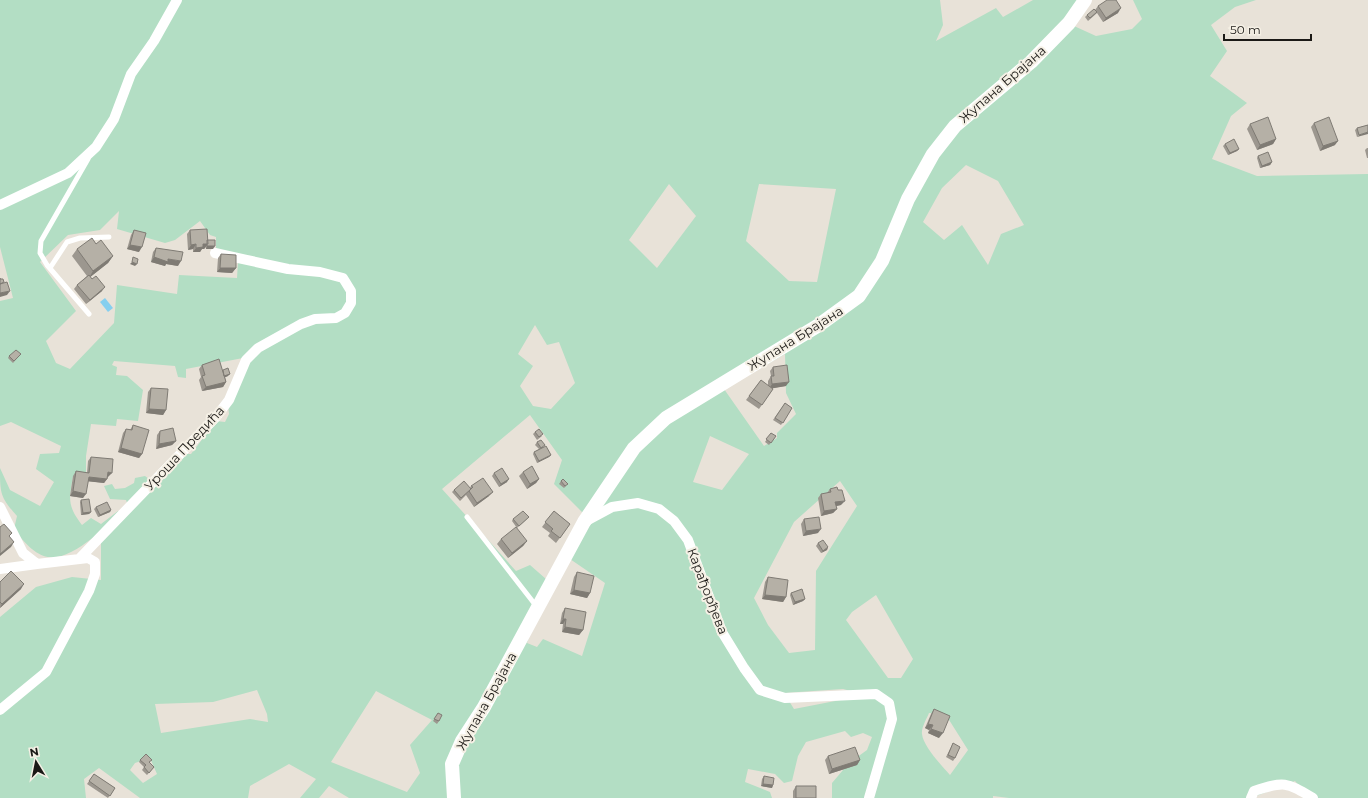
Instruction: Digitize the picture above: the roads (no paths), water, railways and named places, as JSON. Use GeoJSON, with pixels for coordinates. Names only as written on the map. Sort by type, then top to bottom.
{"type":"FeatureCollection","features":[{"type":"Feature","properties":{"kind":"street"},"geometry":{"type":"LineString","coordinates":[[0,204],[68,173],[96,147],[114,119],[131,74],[154,41],[177,0]]}},
{"type":"Feature","properties":{"kind":"street","name":"Жупана Брајана"},"geometry":{"type":"LineString","coordinates":[[454,798],[452,764],[462,741],[484,707],[584,522],[634,448],[666,418],[820,325],[859,296],[882,261],[908,199],[933,154],[955,126],[1031,62],[1069,23],[1085,0]]}},
{"type":"Feature","properties":{"kind":"street","name":"Уроша Предића"},"geometry":{"type":"LineString","coordinates":[[80,558],[216,417],[228,400],[246,360],[258,348],[301,324],[315,319],[336,318],[345,313],[351,303],[351,291],[342,278],[320,272],[288,269],[215,253]]}},
{"type":"Feature","properties":{"kind":"street","name":"Карађорђева"},"geometry":{"type":"LineString","coordinates":[[584,522],[612,508],[638,503],[659,509],[674,521],[688,540],[697,562],[705,591],[722,632],[744,668],[760,690],[785,698],[876,694],[890,703],[892,719],[869,798]]}},
{"type":"Feature","properties":{"kind":"street"},"geometry":{"type":"LineString","coordinates":[[0,507],[23,553],[37,564]]}},
{"type":"Feature","properties":{"kind":"street"},"geometry":{"type":"LineString","coordinates":[[0,569],[88,558],[94,562],[95,574],[89,590],[46,672],[0,710]]}},
{"type":"Feature","properties":{"kind":"street"},"geometry":{"type":"LineString","coordinates":[[1251,798],[1254,791],[1273,785],[1290,784],[1313,798]]}},
{"type":"Feature","properties":{"kind":"lane"},"geometry":{"type":"LineString","coordinates":[[89,314],[50,268],[40,253],[41,241],[69,190],[96,147]]}},
{"type":"Feature","properties":{"kind":"lane"},"geometry":{"type":"LineString","coordinates":[[50,268],[67,242],[80,238],[109,237]]}},
{"type":"Feature","properties":{"kind":"lane"},"geometry":{"type":"LineString","coordinates":[[467,517],[538,608]]}},
{"type":"Feature","properties":{"kind":"water"},"geometry":{"type":"Polygon","coordinates":[[[105,298],[113,308],[108,312],[100,302],[105,298]]]}}]}
